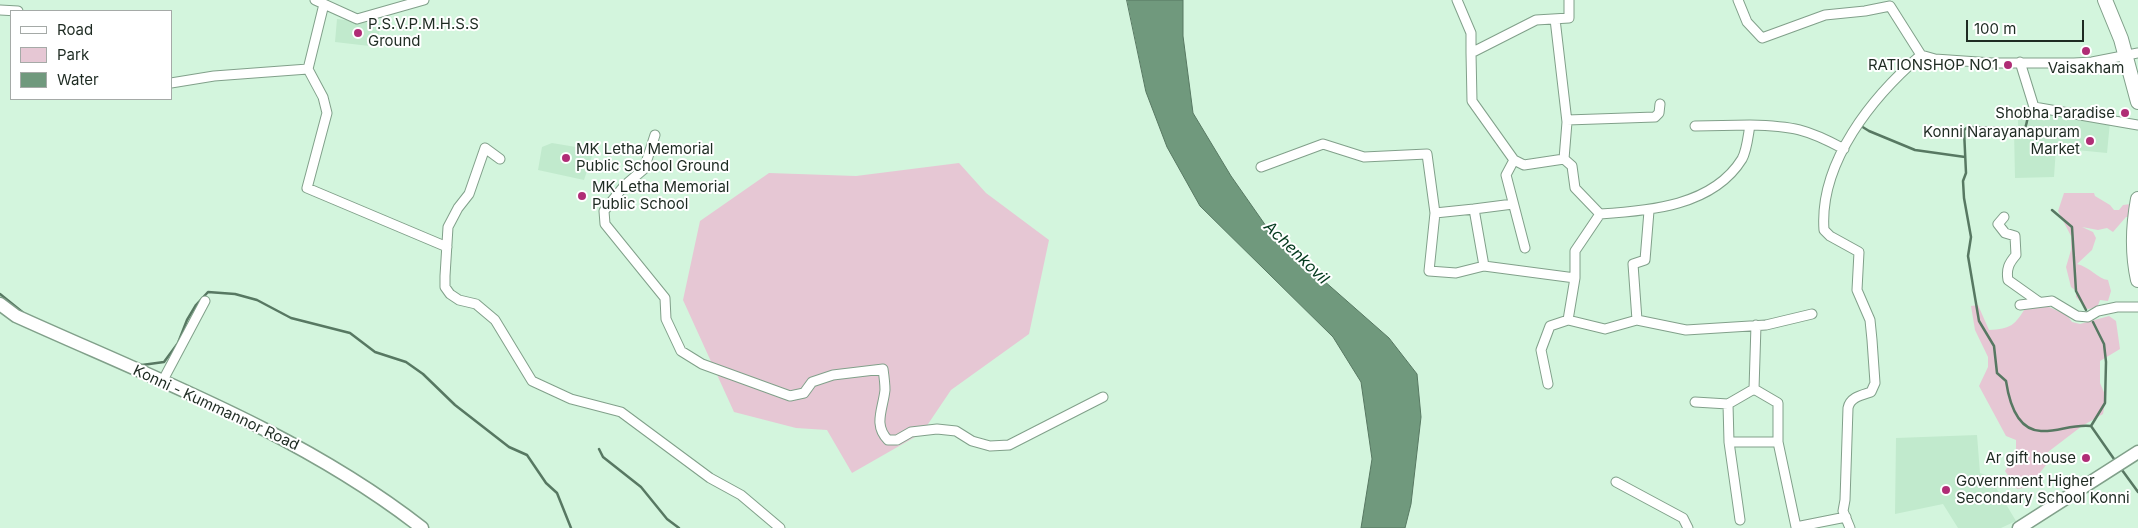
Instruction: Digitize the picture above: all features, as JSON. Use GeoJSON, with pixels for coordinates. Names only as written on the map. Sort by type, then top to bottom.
{"type":"FeatureCollection","features":[{"type":"Feature","properties":{"kind":"main road"},"geometry":{"type":"LineString","coordinates":[[2106,0],[2132,54],[2138,102]]}},
{"type":"Feature","properties":{"kind":"main road"},"geometry":{"type":"LineString","coordinates":[[2138,199],[2134,220],[2134,247],[2138,280]]}},
{"type":"Feature","properties":{"kind":"main road","name":"Konni - Kummannor Road"},"geometry":{"type":"LineString","coordinates":[[0,304],[16,316],[302,448],[391,504],[422,528]]}},
{"type":"Feature","properties":{"kind":"main road"},"geometry":{"type":"LineString","coordinates":[[2019,528],[2138,452]]}},
{"type":"Feature","properties":{"kind":"street"},"geometry":{"type":"LineString","coordinates":[[315,0],[357,19],[424,0]]}},
{"type":"Feature","properties":{"kind":"street"},"geometry":{"type":"LineString","coordinates":[[1457,0],[1471,33],[1472,100],[1514,160],[1524,165],[1564,159],[1572,166],[1575,188],[1600,214],[1649,211],[1691,199],[1722,182],[1742,158],[1750,126]]}},
{"type":"Feature","properties":{"kind":"street"},"geometry":{"type":"LineString","coordinates":[[1471,53],[1536,20],[1569,18],[1569,0]]}},
{"type":"Feature","properties":{"kind":"street"},"geometry":{"type":"LineString","coordinates":[[1738,0],[1747,22],[1762,38],[1825,15],[1882,4],[1890,6],[1921,54],[1935,59],[2092,62],[2132,54]]}},
{"type":"Feature","properties":{"kind":"street"},"geometry":{"type":"LineString","coordinates":[[324,4],[308,69],[324,97],[327,113],[307,188],[447,247]]}},
{"type":"Feature","properties":{"kind":"street"},"geometry":{"type":"LineString","coordinates":[[1555,19],[1567,120],[1564,159]]}},
{"type":"Feature","properties":{"kind":"street"},"geometry":{"type":"LineString","coordinates":[[1850,528],[1843,511],[1849,402],[1871,392],[1875,383],[1870,320],[1857,290],[1859,252],[1830,236],[1824,230],[1824,222],[1830,183],[1844,149],[1878,98],[1902,71],[1921,54]]}},
{"type":"Feature","properties":{"kind":"street"},"geometry":{"type":"LineString","coordinates":[[2020,62],[2034,107],[2138,125]]}},
{"type":"Feature","properties":{"kind":"street"},"geometry":{"type":"LineString","coordinates":[[172,83],[214,76],[308,69]]}},
{"type":"Feature","properties":{"kind":"street"},"geometry":{"type":"LineString","coordinates":[[1567,120],[1655,117],[1659,113],[1660,104]]}},
{"type":"Feature","properties":{"kind":"street"},"geometry":{"type":"LineString","coordinates":[[1695,126],[1783,126],[1814,132],[1844,149]]}},
{"type":"Feature","properties":{"kind":"street"},"geometry":{"type":"LineString","coordinates":[[655,136],[644,169],[624,186],[604,211],[605,224],[665,298],[666,319],[681,352],[702,364],[790,396],[804,393],[812,382],[833,375],[883,370],[885,388],[879,421],[881,432],[888,440],[897,440],[911,432],[937,429],[956,431],[972,441],[990,446],[1009,446],[1103,397]]}},
{"type":"Feature","properties":{"kind":"street"},"geometry":{"type":"LineString","coordinates":[[1262,167],[1323,144],[1364,157],[1427,154],[1435,213],[1429,271],[1456,273],[1484,266],[1575,278]]}},
{"type":"Feature","properties":{"kind":"street"},"geometry":{"type":"LineString","coordinates":[[500,159],[485,148],[468,194],[448,227],[445,287],[450,294],[459,300],[476,304],[495,320],[532,381],[571,399],[621,412],[710,478],[741,495],[780,528]]}},
{"type":"Feature","properties":{"kind":"street"},"geometry":{"type":"LineString","coordinates":[[1514,160],[1506,175],[1525,248]]}},
{"type":"Feature","properties":{"kind":"street"},"geometry":{"type":"LineString","coordinates":[[1435,213],[1513,204]]}},
{"type":"Feature","properties":{"kind":"street"},"geometry":{"type":"LineString","coordinates":[[1474,209],[1484,266]]}},
{"type":"Feature","properties":{"kind":"street"},"geometry":{"type":"LineString","coordinates":[[1637,320],[1632,264],[1645,260],[1649,211]]}},
{"type":"Feature","properties":{"kind":"street"},"geometry":{"type":"LineString","coordinates":[[1568,320],[1575,278],[1575,252],[1600,214]]}},
{"type":"Feature","properties":{"kind":"street"},"geometry":{"type":"LineString","coordinates":[[2004,218],[1998,224],[2005,233],[2015,236],[2016,240],[2016,255],[2010,261],[2007,271],[2008,280],[2039,302]]}},
{"type":"Feature","properties":{"kind":"street"},"geometry":{"type":"LineString","coordinates":[[162,382],[204,301]]}},
{"type":"Feature","properties":{"kind":"street"},"geometry":{"type":"LineString","coordinates":[[2020,305],[2052,301],[2072,314],[2088,317],[2098,311],[2117,307],[2138,307]]}},
{"type":"Feature","properties":{"kind":"street"},"geometry":{"type":"LineString","coordinates":[[1548,384],[1541,350],[1550,326],[1568,320],[1605,329],[1637,320],[1686,330],[1756,325],[1812,314]]}},
{"type":"Feature","properties":{"kind":"street"},"geometry":{"type":"LineString","coordinates":[[1754,389],[1756,325]]}},
{"type":"Feature","properties":{"kind":"street"},"geometry":{"type":"LineString","coordinates":[[1754,389],[1778,403],[1778,442],[1796,527],[1846,517]]}},
{"type":"Feature","properties":{"kind":"street"},"geometry":{"type":"LineString","coordinates":[[1695,402],[1728,404],[1754,389]]}},
{"type":"Feature","properties":{"kind":"street"},"geometry":{"type":"LineString","coordinates":[[1728,404],[1729,442],[1740,520]]}},
{"type":"Feature","properties":{"kind":"street"},"geometry":{"type":"LineString","coordinates":[[1729,442],[1778,442]]}},
{"type":"Feature","properties":{"kind":"street"},"geometry":{"type":"LineString","coordinates":[[1616,482],[1683,518],[1688,528]]}},
{"type":"Feature","properties":{"kind":"shaded area","name":"P.S.V.P.M.H.S.S Ground"},"geometry":{"type":"Polygon","coordinates":[[[337,19],[380,24],[378,47],[335,42],[337,19]]]}},
{"type":"Feature","properties":{"kind":"shaded area"},"geometry":{"type":"Polygon","coordinates":[[[2018,108],[2072,115],[2073,120],[2110,122],[2107,153],[2056,148],[2054,177],[2015,178],[2014,129],[2018,129],[2018,108]]]}},
{"type":"Feature","properties":{"kind":"shaded area","name":"MK Letha Memorial Public School Ground"},"geometry":{"type":"Polygon","coordinates":[[[552,143],[594,150],[584,180],[538,170],[542,147],[552,143]]]}},
{"type":"Feature","properties":{"kind":"shaded area","name":"Government Higher Secondary School Konni"},"geometry":{"type":"Polygon","coordinates":[[[1977,435],[1980,473],[1989,476],[2016,521],[2001,528],[1958,528],[1943,504],[1895,514],[1896,438],[1977,435]]]}},
{"type":"Feature","properties":{"kind":"green space"},"geometry":{"type":"Polygon","coordinates":[[[959,163],[986,193],[1049,240],[1029,334],[951,390],[922,433],[852,473],[827,430],[796,428],[734,412],[683,300],[700,221],[769,173],[856,176],[959,163]]]}},
{"type":"Feature","properties":{"kind":"green space"},"geometry":{"type":"Polygon","coordinates":[[[2064,193],[2094,193],[2095,196],[2110,205],[2114,210],[2119,210],[2123,205],[2131,204],[2133,217],[2126,217],[2113,232],[2107,228],[2098,230],[2082,227],[2093,232],[2096,238],[2092,250],[2077,264],[2108,280],[2111,291],[2108,301],[2100,300],[2097,308],[2087,309],[2076,297],[2076,291],[2071,287],[2066,267],[2071,250],[2071,236],[2058,211],[2064,193]]]}},
{"type":"Feature","properties":{"kind":"green space"},"geometry":{"type":"Polygon","coordinates":[[[1978,305],[1989,330],[2003,329],[2012,325],[2026,307],[2049,307],[2067,315],[2072,322],[2080,324],[2109,316],[2116,321],[2120,349],[2100,361],[2100,383],[2106,397],[2103,414],[2082,426],[2048,452],[2046,465],[2029,487],[2017,489],[2005,471],[2016,453],[2016,440],[2006,436],[1979,386],[1988,367],[1988,357],[1975,330],[1971,306],[1978,305]]]}},
{"type":"Feature","properties":{"kind":"water"},"geometry":{"type":"Polygon","coordinates":[[[1127,0],[1183,0],[1183,36],[1193,113],[1231,176],[1273,236],[1389,338],[1417,374],[1421,417],[1411,504],[1405,528],[1361,528],[1372,459],[1361,382],[1333,337],[1200,206],[1167,147],[1146,92],[1127,0]]]}},
{"type":"Feature","properties":{"kind":"waterway"},"geometry":{"type":"LineString","coordinates":[[2032,106],[2025,128],[2019,135],[2001,128],[1968,127],[1964,130],[1966,173],[1963,181],[1964,198],[1971,237],[1968,256],[1979,321],[1994,346],[1997,373],[2006,381],[2012,405],[2020,420],[2026,426],[2041,431],[2091,426]]}},
{"type":"Feature","properties":{"kind":"waterway"},"geometry":{"type":"LineString","coordinates":[[1861,126],[1915,150],[1965,157]]}},
{"type":"Feature","properties":{"kind":"waterway"},"geometry":{"type":"LineString","coordinates":[[2052,210],[2072,227],[2076,291],[2086,310]]}},
{"type":"Feature","properties":{"kind":"waterway"},"geometry":{"type":"LineString","coordinates":[[142,365],[164,362],[178,343],[187,320],[196,305],[208,292],[235,294],[257,300],[291,318],[350,333],[375,352],[406,362],[423,374],[455,405],[509,447],[527,455],[546,483],[557,493],[571,528]]}},
{"type":"Feature","properties":{"kind":"waterway"},"geometry":{"type":"LineString","coordinates":[[0,294],[26,315]]}},
{"type":"Feature","properties":{"kind":"waterway"},"geometry":{"type":"LineString","coordinates":[[2093,322],[2104,344],[2106,362],[2105,403],[2091,426],[2114,459]]}},
{"type":"Feature","properties":{"kind":"waterway"},"geometry":{"type":"LineString","coordinates":[[599,449],[603,457],[641,487],[667,519],[679,528]]}},
{"type":"Feature","properties":{"kind":"waterway"},"geometry":{"type":"LineString","coordinates":[[2122,470],[2138,492]]}},
{"type":"Feature","properties":{"kind":"place","name":"P.S.V.P.M.H.S.S Ground"},"geometry":{"type":"Point","coordinates":[358,33]}},
{"type":"Feature","properties":{"kind":"place","name":"Vaisakham"},"geometry":{"type":"Point","coordinates":[2086,51]}},
{"type":"Feature","properties":{"kind":"place","name":"RATIONSHOP NO1"},"geometry":{"type":"Point","coordinates":[2008,65]}},
{"type":"Feature","properties":{"kind":"place","name":"Shobha Paradise"},"geometry":{"type":"Point","coordinates":[2125,113]}},
{"type":"Feature","properties":{"kind":"place","name":"Konni Narayanapuram Market"},"geometry":{"type":"Point","coordinates":[2090,141]}},
{"type":"Feature","properties":{"kind":"place","name":"MK Letha Memorial Public School Ground"},"geometry":{"type":"Point","coordinates":[566,158]}},
{"type":"Feature","properties":{"kind":"place","name":"MK Letha Memorial Public School"},"geometry":{"type":"Point","coordinates":[582,196]}},
{"type":"Feature","properties":{"kind":"place","name":"Ar gift house"},"geometry":{"type":"Point","coordinates":[2086,458]}},
{"type":"Feature","properties":{"kind":"place","name":"Government Higher Secondary School Konni"},"geometry":{"type":"Point","coordinates":[1946,490]}},
{"type":"Feature","properties":{"kind":"water label","name":"Achenkovil"},"geometry":{"type":"Point","coordinates":[1296,253]}}]}
